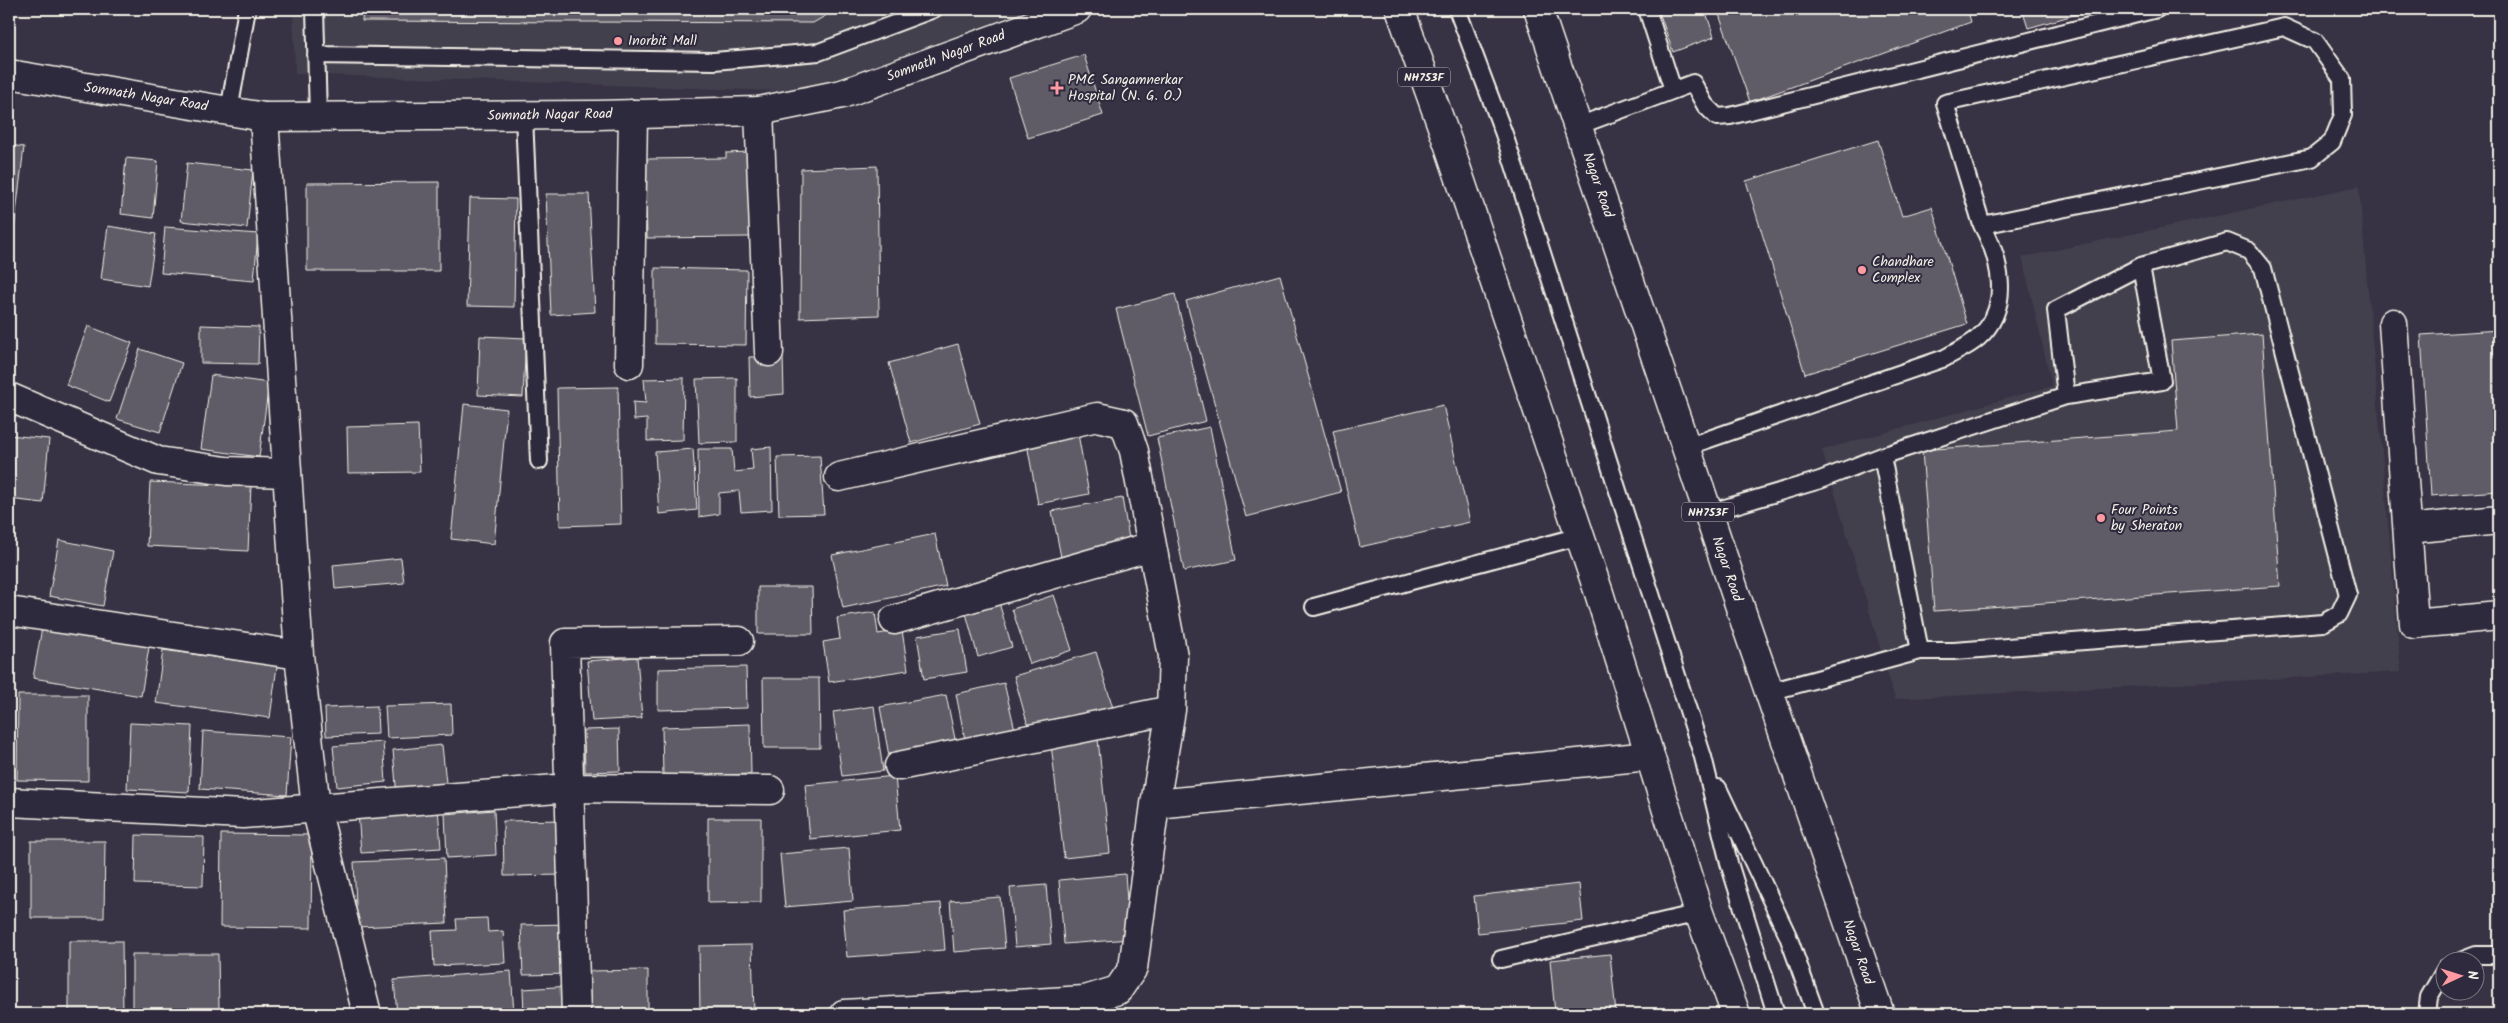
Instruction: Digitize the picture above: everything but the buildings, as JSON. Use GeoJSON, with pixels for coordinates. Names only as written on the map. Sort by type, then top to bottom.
{"type":"FeatureCollection","features":[{"type":"Feature","properties":{"kind":"main road","name":"Somnath Nagar Road"},"geometry":{"type":"LineString","coordinates":[[9,74],[264,117],[524,116],[759,110],[842,94],[1077,9]]}},
{"type":"Feature","properties":{"kind":"main road","name":"NH753F"},"geometry":{"type":"LineString","coordinates":[[1400,9],[1449,146],[1621,658],[1699,912],[1736,1014]]}},
{"type":"Feature","properties":{"kind":"main road","name":"Nagar Road"},"geometry":{"type":"LineString","coordinates":[[1544,11],[1578,126],[1880,1014]]}},
{"type":"Feature","properties":{"kind":"main road"},"geometry":{"type":"LineString","coordinates":[[759,110],[769,352]]}},
{"type":"Feature","properties":{"kind":"main road"},"geometry":{"type":"LineString","coordinates":[[629,364],[633,114]]}},
{"type":"Feature","properties":{"kind":"main road"},"geometry":{"type":"LineString","coordinates":[[264,117],[299,655],[316,808],[367,1014]]}},
{"type":"Feature","properties":{"kind":"main road"},"geometry":{"type":"LineString","coordinates":[[2393,323],[2414,624],[2499,616]]}},
{"type":"Feature","properties":{"kind":"main road"},"geometry":{"type":"LineString","coordinates":[[9,397],[158,461],[226,471],[286,473]]}},
{"type":"Feature","properties":{"kind":"main road"},"geometry":{"type":"LineString","coordinates":[[839,477],[1097,417],[1124,423],[1134,451],[1173,656],[1171,710],[1155,804],[1133,968],[1118,990],[1085,1000],[844,1014]]}},
{"type":"Feature","properties":{"kind":"main road"},"geometry":{"type":"LineString","coordinates":[[2408,529],[2499,520]]}},
{"type":"Feature","properties":{"kind":"main road"},"geometry":{"type":"LineString","coordinates":[[894,620],[1152,546]]}},
{"type":"Feature","properties":{"kind":"main road"},"geometry":{"type":"LineString","coordinates":[[9,611],[299,655]]}},
{"type":"Feature","properties":{"kind":"main road"},"geometry":{"type":"LineString","coordinates":[[576,1014],[565,643],[739,641]]}},
{"type":"Feature","properties":{"kind":"main road"},"geometry":{"type":"LineString","coordinates":[[899,766],[1171,710]]}},
{"type":"Feature","properties":{"kind":"main road"},"geometry":{"type":"LineString","coordinates":[[1155,804],[1650,756]]}},
{"type":"Feature","properties":{"kind":"main road"},"geometry":{"type":"LineString","coordinates":[[9,802],[243,814],[570,788],[770,790]]}},
{"type":"Feature","properties":{"kind":"lane"},"geometry":{"type":"LineString","coordinates":[[229,111],[247,9]]}},
{"type":"Feature","properties":{"kind":"lane"},"geometry":{"type":"LineString","coordinates":[[315,9],[318,116]]}},
{"type":"Feature","properties":{"kind":"lane"},"geometry":{"type":"LineString","coordinates":[[316,55],[714,61],[819,52],[934,9]]}},
{"type":"Feature","properties":{"kind":"lane"},"geometry":{"type":"LineString","coordinates":[[1458,9],[1504,134],[1703,757],[1729,862],[1776,1014]]}},
{"type":"Feature","properties":{"kind":"lane"},"geometry":{"type":"LineString","coordinates":[[1647,9],[1673,90]]}},
{"type":"Feature","properties":{"kind":"lane"},"geometry":{"type":"LineString","coordinates":[[1578,126],[1693,82],[1706,105],[1717,117],[1730,116],[2157,9]]}},
{"type":"Feature","properties":{"kind":"lane"},"geometry":{"type":"LineString","coordinates":[[1686,447],[1945,358],[1978,338],[1994,320],[2001,289],[1994,248],[1982,225],[1945,104],[2284,27],[2316,42],[2342,79],[2343,115],[2332,142],[2312,158],[1982,225]]}},
{"type":"Feature","properties":{"kind":"lane"},"geometry":{"type":"LineString","coordinates":[[524,116],[539,461]]}},
{"type":"Feature","properties":{"kind":"lane"},"geometry":{"type":"LineString","coordinates":[[1769,692],[1920,651],[1954,651],[2324,622],[2339,614],[2348,595],[2264,268],[2248,251],[2227,242],[2141,266],[2056,310],[2066,396]]}},
{"type":"Feature","properties":{"kind":"lane"},"geometry":{"type":"LineString","coordinates":[[1708,512],[1820,480],[1882,456],[2066,396],[2162,381],[2141,266]]}},
{"type":"Feature","properties":{"kind":"lane"},"geometry":{"type":"LineString","coordinates":[[1882,456],[1920,651]]}},
{"type":"Feature","properties":{"kind":"lane"},"geometry":{"type":"LineString","coordinates":[[1314,607],[1580,536]]}},
{"type":"Feature","properties":{"kind":"lane"},"geometry":{"type":"LineString","coordinates":[[1703,757],[1788,936],[1816,1014]]}},
{"type":"Feature","properties":{"kind":"lane"},"geometry":{"type":"LineString","coordinates":[[1501,959],[1699,912]]}},
{"type":"Feature","properties":{"kind":"lane"},"geometry":{"type":"LineString","coordinates":[[2486,955],[2499,955]]}},
{"type":"Feature","properties":{"kind":"lane"},"geometry":{"type":"LineString","coordinates":[[2427,1014],[2429,997],[2436,985]]}},
{"type":"Feature","properties":{"kind":"shaded area","name":"Inorbit Mall"},"geometry":{"type":"Polygon","coordinates":[[[293,9],[1030,9],[807,92],[295,74],[293,9]]]}},
{"type":"Feature","properties":{"kind":"shaded area","name":"Four Points by Sheraton"},"geometry":{"type":"Polygon","coordinates":[[[2359,186],[2401,672],[1895,699],[1822,450],[2052,386],[2022,257],[2359,186]]]}},
{"type":"Feature","properties":{"kind":"place","name":"Inorbit Mall"},"geometry":{"type":"Point","coordinates":[618,41]}},
{"type":"Feature","properties":{"kind":"place","name":"PMC Sangamnerkar Hospital (N. G. O.)"},"geometry":{"type":"Point","coordinates":[1057,88]}},
{"type":"Feature","properties":{"kind":"place","name":"Chandhare Complex"},"geometry":{"type":"Point","coordinates":[1862,270]}},
{"type":"Feature","properties":{"kind":"place","name":"Four Points by Sheraton"},"geometry":{"type":"Point","coordinates":[2101,518]}}]}
